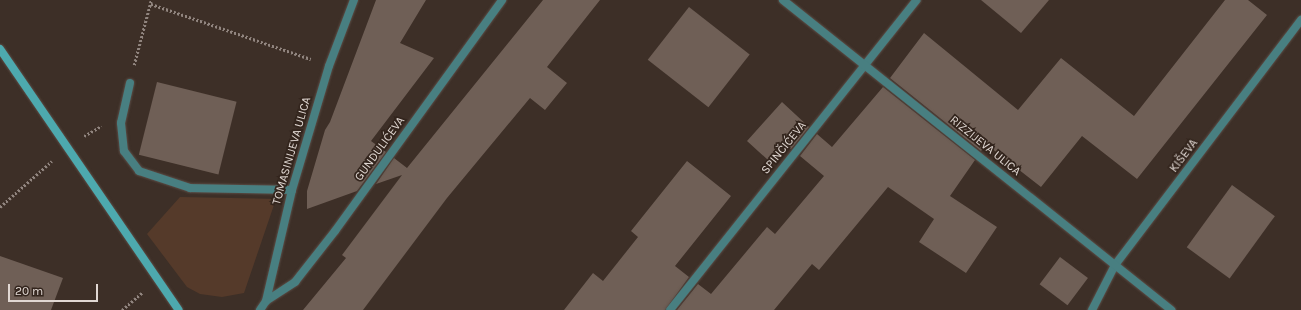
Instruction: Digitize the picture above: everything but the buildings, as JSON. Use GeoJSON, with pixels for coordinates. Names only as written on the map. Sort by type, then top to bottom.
{"type":"FeatureCollection","features":[{"type":"Feature","properties":{"kind":"main road"},"geometry":{"type":"LineString","coordinates":[[0,49],[179,310]]}},
{"type":"Feature","properties":{"kind":"street","name":"TOMASINIJEVA ULICA"},"geometry":{"type":"LineString","coordinates":[[260,310],[266,301],[292,190],[329,66],[354,0]]}},
{"type":"Feature","properties":{"kind":"street","name":"GUNDULIĆEVA"},"geometry":{"type":"LineString","coordinates":[[266,301],[295,282],[335,231],[502,0]]}},
{"type":"Feature","properties":{"kind":"street","name":"RIZZIJEVA ULICA"},"geometry":{"type":"LineString","coordinates":[[783,0],[1172,310]]}},
{"type":"Feature","properties":{"kind":"street","name":"SPINČIĆEVA"},"geometry":{"type":"LineString","coordinates":[[670,310],[917,0]]}},
{"type":"Feature","properties":{"kind":"street","name":"KIŠEVA"},"geometry":{"type":"LineString","coordinates":[[1092,310],[1115,265],[1301,20]]}},
{"type":"Feature","properties":{"kind":"street"},"geometry":{"type":"LineString","coordinates":[[130,83],[121,123],[124,151],[139,170],[190,188],[292,190]]}},
{"type":"Feature","properties":{"kind":"path"},"geometry":{"type":"LineString","coordinates":[[130,83],[151,0]]}},
{"type":"Feature","properties":{"kind":"path"},"geometry":{"type":"LineString","coordinates":[[151,4],[329,66]]}},
{"type":"Feature","properties":{"kind":"path"},"geometry":{"type":"LineString","coordinates":[[0,207],[68,147],[108,122]]}},
{"type":"Feature","properties":{"kind":"path"},"geometry":{"type":"LineString","coordinates":[[122,310],[157,280]]}},
{"type":"Feature","properties":{"kind":"shaded area"},"geometry":{"type":"Polygon","coordinates":[[[180,197],[276,199],[244,293],[222,297],[200,294],[187,287],[147,234],[180,197]]]}}]}
